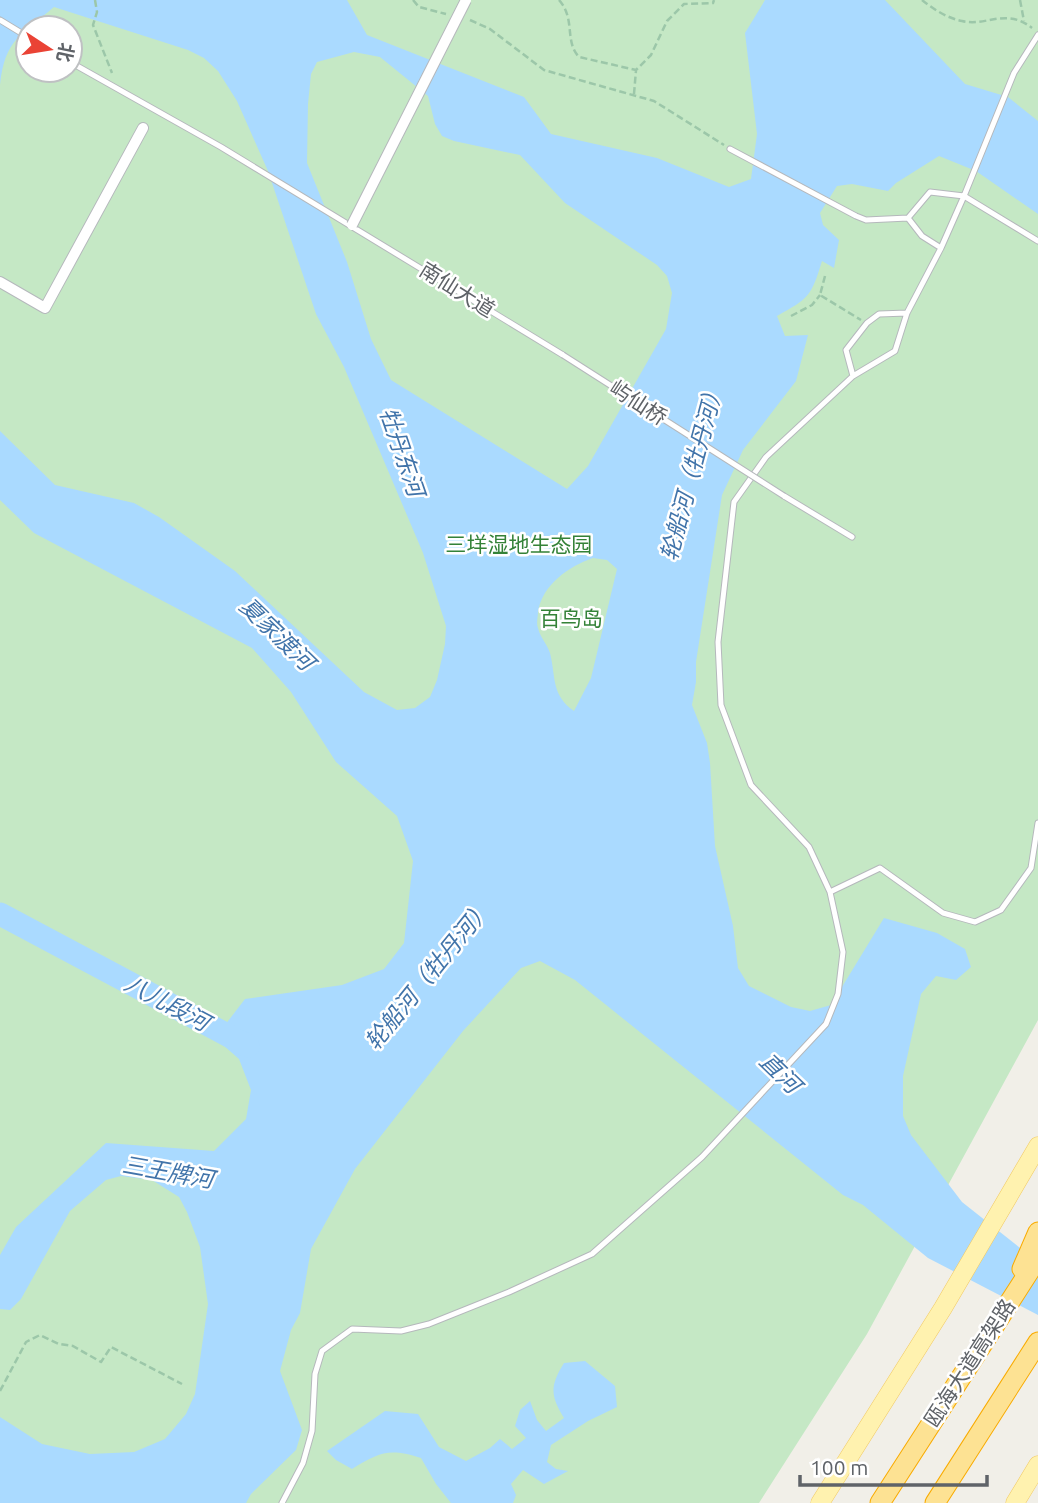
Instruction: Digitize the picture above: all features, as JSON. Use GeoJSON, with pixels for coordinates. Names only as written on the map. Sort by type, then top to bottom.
{"type":"FeatureCollection","features":[{"type":"Feature","properties":{"kind":"highway"},"geometry":{"type":"LineString","coordinates":[[992,1329],[1038,1231]]}},
{"type":"Feature","properties":{"kind":"highway","name":"瓯海大道高架路"},"geometry":{"type":"LineString","coordinates":[[880,1503],[1038,1258]]}},
{"type":"Feature","properties":{"kind":"highway"},"geometry":{"type":"LineString","coordinates":[[935,1503],[1014,1379],[1035,1355]]}},
{"type":"Feature","properties":{"kind":"main road"},"geometry":{"type":"LineString","coordinates":[[820,1503],[943,1308],[1038,1146]]}},
{"type":"Feature","properties":{"kind":"main road"},"geometry":{"type":"LineString","coordinates":[[1015,1503],[1038,1465]]}},
{"type":"Feature","properties":{"kind":"street"},"geometry":{"type":"LineString","coordinates":[[352,225],[466,0]]}},
{"type":"Feature","properties":{"kind":"street"},"geometry":{"type":"LineString","coordinates":[[0,282],[45,308],[143,128]]}},
{"type":"Feature","properties":{"kind":"lane"},"geometry":{"type":"LineString","coordinates":[[282,1503],[303,1463],[312,1431],[315,1374],[322,1350],[352,1329],[401,1331],[429,1324],[593,1254],[650,1205],[730,1129],[825,1024],[838,994],[843,953],[830,892],[809,847],[751,785],[721,705],[718,642],[734,502],[766,457],[853,376],[895,351],[907,313],[941,248],[1014,73],[1038,34]]}},
{"type":"Feature","properties":{"kind":"lane","name":"南仙大道"},"geometry":{"type":"LineString","coordinates":[[84,70],[220,146],[563,355]]}},
{"type":"Feature","properties":{"kind":"lane"},"geometry":{"type":"LineString","coordinates":[[730,149],[866,220],[908,218],[930,192],[964,196],[1038,241]]}},
{"type":"Feature","properties":{"kind":"lane"},"geometry":{"type":"LineString","coordinates":[[908,218],[922,236],[941,248]]}},
{"type":"Feature","properties":{"kind":"lane"},"geometry":{"type":"LineString","coordinates":[[853,376],[846,349],[867,323],[879,314],[907,313]]}},
{"type":"Feature","properties":{"kind":"lane","name":"屿仙桥"},"geometry":{"type":"LineString","coordinates":[[563,355],[852,537]]}},
{"type":"Feature","properties":{"kind":"lane"},"geometry":{"type":"LineString","coordinates":[[830,892],[880,868],[943,913],[975,922],[1001,910],[1031,868],[1038,823]]}},
{"type":"Feature","properties":{"kind":"path"},"geometry":{"type":"LineString","coordinates":[[95,0],[97,12],[93,25],[112,73]]}},
{"type":"Feature","properties":{"kind":"path"},"geometry":{"type":"LineString","coordinates":[[414,0],[419,7],[450,14]]}},
{"type":"Feature","properties":{"kind":"path"},"geometry":{"type":"LineString","coordinates":[[559,0],[568,10],[573,50],[579,57],[636,70]]}},
{"type":"Feature","properties":{"kind":"path"},"geometry":{"type":"LineString","coordinates":[[634,95],[636,70],[651,55],[667,21],[684,4],[713,3],[714,0]]}},
{"type":"Feature","properties":{"kind":"path"},"geometry":{"type":"LineString","coordinates":[[922,0],[932,9],[963,22],[1005,17],[1024,22],[1038,34]]}},
{"type":"Feature","properties":{"kind":"path"},"geometry":{"type":"LineString","coordinates":[[1020,0],[1024,22]]}},
{"type":"Feature","properties":{"kind":"path"},"geometry":{"type":"LineString","coordinates":[[460,17],[490,29],[544,70],[654,101],[730,149]]}},
{"type":"Feature","properties":{"kind":"path"},"geometry":{"type":"LineString","coordinates":[[791,316],[812,305],[820,295],[825,276]]}},
{"type":"Feature","properties":{"kind":"path"},"geometry":{"type":"LineString","coordinates":[[820,295],[867,323]]}},
{"type":"Feature","properties":{"kind":"path"},"geometry":{"type":"LineString","coordinates":[[0,1391],[26,1342],[40,1335],[59,1344],[73,1346],[101,1362],[111,1347],[182,1384]]}},
{"type":"Feature","properties":{"kind":"green space","name":"三垟湿地生态园"},"geometry":{"type":"Polygon","coordinates":[[[0,0],[1038,0],[1038,1020],[867,1334],[759,1503],[0,1503],[0,0]]]}},
{"type":"Feature","properties":{"kind":"water"},"geometry":{"type":"Polygon","coordinates":[[[0,0],[347,0],[367,35],[524,97],[551,134],[657,158],[729,187],[751,179],[757,134],[745,33],[765,0],[885,0],[965,84],[1008,97],[1038,121],[1038,214],[976,171],[939,156],[888,191],[852,184],[837,186],[820,213],[823,225],[839,240],[834,268],[822,261],[807,295],[777,316],[785,336],[808,335],[796,381],[743,450],[722,495],[696,662],[692,705],[707,743],[715,846],[733,926],[738,968],[749,986],[791,1007],[810,1011],[831,1005],[884,918],[937,933],[965,949],[971,967],[956,980],[936,976],[921,994],[903,1076],[903,1116],[911,1135],[962,1202],[1038,1262],[1038,1315],[928,1258],[863,1205],[843,1195],[575,980],[540,961],[521,968],[463,1031],[355,1169],[311,1249],[300,1313],[291,1330],[280,1371],[302,1430],[296,1450],[251,1494],[246,1503],[0,1503],[0,1417],[42,1444],[90,1454],[134,1452],[165,1439],[186,1414],[195,1394],[208,1304],[200,1247],[187,1212],[179,1197],[152,1180],[121,1176],[106,1180],[70,1211],[21,1299],[10,1310],[0,1309],[0,1255],[16,1227],[106,1143],[214,1151],[246,1119],[251,1090],[239,1059],[215,1038],[245,999],[342,985],[384,969],[404,943],[413,861],[397,816],[336,762],[291,692],[252,648],[34,533],[0,500],[0,431],[55,485],[134,503],[159,517],[235,571],[364,692],[397,710],[415,708],[430,697],[437,680],[446,626],[423,553],[344,367],[316,314],[268,171],[237,101],[218,71],[204,58],[188,50],[84,17],[84,14],[54,7],[46,14],[14,14],[14,42],[2,70],[0,85],[0,0]],[[354,52],[317,62],[311,74],[308,104],[307,163],[347,262],[371,339],[391,380],[567,489],[588,466],[666,329],[672,293],[667,276],[657,265],[565,203],[520,155],[442,136],[435,124],[428,96],[380,57],[354,52]],[[593,558],[566,571],[545,593],[538,612],[537,626],[550,653],[558,692],[561,699],[574,711],[591,678],[617,569],[607,560],[593,558]]]}},
{"type":"Feature","properties":{"kind":"water"},"geometry":{"type":"Polygon","coordinates":[[[585,1361],[615,1386],[617,1407],[588,1421],[551,1445],[547,1462],[556,1469],[568,1471],[544,1484],[523,1470],[511,1484],[516,1495],[513,1503],[451,1503],[421,1458],[401,1453],[385,1453],[352,1469],[327,1451],[385,1411],[418,1414],[439,1447],[466,1461],[490,1448],[500,1439],[512,1449],[526,1438],[515,1426],[520,1410],[530,1401],[537,1420],[546,1431],[564,1418],[554,1397],[556,1379],[564,1363],[585,1361]]]}},
{"type":"Feature","properties":{"kind":"waterway","name":"八儿段河"},"geometry":{"type":"LineString","coordinates":[[0,914],[248,1046]]}},
{"type":"Feature","properties":{"kind":"water label","name":"牡丹东河"},"geometry":{"type":"Point","coordinates":[402,452]}},
{"type":"Feature","properties":{"kind":"water label","name":"轮船河（牡丹河）"},"geometry":{"type":"Point","coordinates":[692,471]}},
{"type":"Feature","properties":{"kind":"water label","name":"夏家渡河"},"geometry":{"type":"Point","coordinates":[277,634]}},
{"type":"Feature","properties":{"kind":"water label","name":"轮船河（牡丹河）"},"geometry":{"type":"Point","coordinates":[428,975]}},
{"type":"Feature","properties":{"kind":"water label","name":"直河"},"geometry":{"type":"Point","coordinates":[780,1073]}},
{"type":"Feature","properties":{"kind":"water label","name":"三王牌河"},"geometry":{"type":"Point","coordinates":[168,1172]}},
{"type":"Feature","properties":{"kind":"park label","name":"百鸟岛"},"geometry":{"type":"Point","coordinates":[571,619]}}]}
